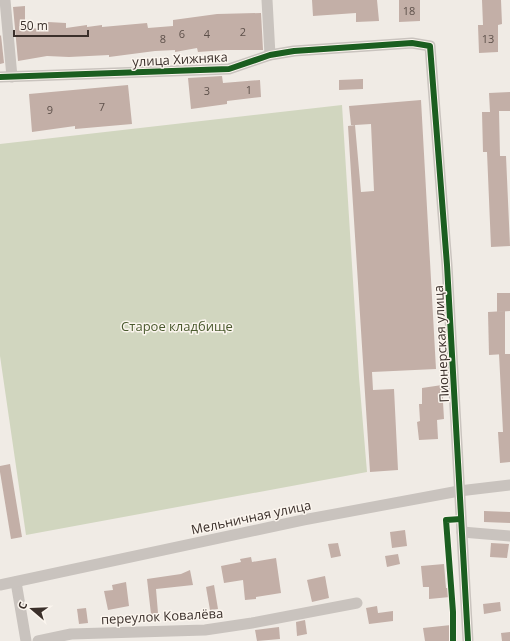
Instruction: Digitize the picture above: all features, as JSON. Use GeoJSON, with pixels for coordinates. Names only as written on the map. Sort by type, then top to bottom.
{"type":"FeatureCollection","features":[{"type":"Feature","properties":{"kind":"street"},"geometry":{"type":"LineString","coordinates":[[4,0],[12,77]]}},
{"type":"Feature","properties":{"kind":"street"},"geometry":{"type":"LineString","coordinates":[[268,0],[270,55]]}},
{"type":"Feature","properties":{"kind":"street","name":"улица Хижняка"},"geometry":{"type":"LineString","coordinates":[[0,77],[228,70],[270,55],[294,51],[412,42],[430,46]]}},
{"type":"Feature","properties":{"kind":"street","name":"Пионерская улица"},"geometry":{"type":"LineString","coordinates":[[430,46],[447,265],[468,641]]}},
{"type":"Feature","properties":{"kind":"street","name":"Мельничная улица"},"geometry":{"type":"LineString","coordinates":[[0,584],[16,582],[303,520],[459,491],[510,485]]}},
{"type":"Feature","properties":{"kind":"street"},"geometry":{"type":"LineString","coordinates":[[462,532],[510,536]]}},
{"type":"Feature","properties":{"kind":"street"},"geometry":{"type":"LineString","coordinates":[[16,582],[26,641]]}},
{"type":"Feature","properties":{"kind":"street","name":"переулок Ковалёва"},"geometry":{"type":"LineString","coordinates":[[38,641],[71,634],[205,630],[252,624],[357,603]]}},
{"type":"Feature","properties":{"kind":"green space","name":"Старое кладбище"},"geometry":{"type":"Polygon","coordinates":[[[342,105],[359,377],[367,472],[26,535],[0,356],[0,144],[342,105]]]}},
{"type":"Feature","properties":{"kind":"building"},"geometry":{"type":"Polygon","coordinates":[[[312,0],[377,0],[379,21],[356,22],[356,13],[313,16],[312,0]]]}},
{"type":"Feature","properties":{"kind":"building"},"geometry":{"type":"Polygon","coordinates":[[[399,0],[420,0],[420,21],[399,22],[399,0]]]}},
{"type":"Feature","properties":{"kind":"building"},"geometry":{"type":"Polygon","coordinates":[[[482,0],[501,0],[502,24],[498,25],[498,52],[479,53],[478,25],[483,25],[482,0]]]}},
{"type":"Feature","properties":{"kind":"building"},"geometry":{"type":"Polygon","coordinates":[[[25,6],[25,28],[48,29],[48,22],[66,23],[66,28],[87,25],[87,27],[102,25],[102,27],[147,23],[148,28],[173,26],[173,20],[217,14],[261,13],[263,50],[198,52],[197,48],[175,52],[175,50],[155,51],[109,57],[109,55],[69,57],[47,56],[18,61],[13,7],[25,6]]]}},
{"type":"Feature","properties":{"kind":"building"},"geometry":{"type":"Polygon","coordinates":[[[1,35],[4,63],[0,64],[0,36],[1,35]]]}},
{"type":"Feature","properties":{"kind":"building"},"geometry":{"type":"Polygon","coordinates":[[[222,76],[223,83],[260,80],[261,97],[227,101],[227,104],[191,109],[188,78],[222,76]]]}},
{"type":"Feature","properties":{"kind":"building"},"geometry":{"type":"Polygon","coordinates":[[[363,79],[363,89],[339,90],[339,80],[363,79]]]}},
{"type":"Feature","properties":{"kind":"building"},"geometry":{"type":"Polygon","coordinates":[[[128,85],[132,124],[75,129],[75,126],[32,132],[29,94],[128,85]]]}},
{"type":"Feature","properties":{"kind":"building"},"geometry":{"type":"Polygon","coordinates":[[[510,92],[510,111],[499,111],[500,156],[506,156],[510,246],[491,247],[487,152],[483,152],[482,112],[490,112],[489,93],[510,92]]]}},
{"type":"Feature","properties":{"kind":"building"},"geometry":{"type":"Polygon","coordinates":[[[421,100],[436,369],[372,372],[373,390],[394,389],[398,470],[370,472],[348,126],[355,125],[351,125],[349,106],[421,100]],[[371,124],[355,125],[361,192],[374,191],[371,124]]]}},
{"type":"Feature","properties":{"kind":"building"},"geometry":{"type":"Polygon","coordinates":[[[497,293],[510,293],[510,311],[497,312],[497,293]]]}},
{"type":"Feature","properties":{"kind":"building"},"geometry":{"type":"Polygon","coordinates":[[[505,311],[505,354],[489,355],[488,312],[505,311]]]}},
{"type":"Feature","properties":{"kind":"building"},"geometry":{"type":"Polygon","coordinates":[[[499,354],[510,354],[510,462],[500,463],[498,432],[503,432],[499,354]]]}},
{"type":"Feature","properties":{"kind":"building"},"geometry":{"type":"Polygon","coordinates":[[[442,385],[444,419],[437,420],[438,439],[419,440],[417,422],[420,421],[419,404],[422,404],[422,388],[442,385]]]}},
{"type":"Feature","properties":{"kind":"building"},"geometry":{"type":"Polygon","coordinates":[[[10,464],[22,537],[11,539],[0,472],[0,466],[10,464]]]}},
{"type":"Feature","properties":{"kind":"building"},"geometry":{"type":"Polygon","coordinates":[[[484,511],[510,512],[510,523],[484,522],[484,511]]]}},
{"type":"Feature","properties":{"kind":"building"},"geometry":{"type":"Polygon","coordinates":[[[405,530],[407,546],[392,548],[390,532],[405,530]]]}},
{"type":"Feature","properties":{"kind":"building"},"geometry":{"type":"Polygon","coordinates":[[[338,543],[341,556],[331,558],[328,544],[338,543]]]}},
{"type":"Feature","properties":{"kind":"building"},"geometry":{"type":"Polygon","coordinates":[[[491,543],[509,544],[507,558],[490,557],[491,543]]]}},
{"type":"Feature","properties":{"kind":"building"},"geometry":{"type":"Polygon","coordinates":[[[398,554],[400,564],[387,567],[385,556],[398,554]]]}},
{"type":"Feature","properties":{"kind":"building"},"geometry":{"type":"Polygon","coordinates":[[[251,557],[252,562],[276,558],[281,593],[245,600],[243,580],[224,583],[221,566],[241,562],[240,559],[251,557]]]}},
{"type":"Feature","properties":{"kind":"building"},"geometry":{"type":"Polygon","coordinates":[[[444,564],[446,588],[450,588],[450,597],[429,599],[429,587],[423,587],[421,566],[444,564]]]}},
{"type":"Feature","properties":{"kind":"building"},"geometry":{"type":"Polygon","coordinates":[[[190,570],[193,585],[156,589],[158,613],[151,614],[147,579],[181,574],[190,570]]]}},
{"type":"Feature","properties":{"kind":"building"},"geometry":{"type":"Polygon","coordinates":[[[325,576],[329,598],[312,602],[307,580],[325,576]]]}},
{"type":"Feature","properties":{"kind":"building"},"geometry":{"type":"Polygon","coordinates":[[[126,582],[129,606],[108,610],[104,591],[113,590],[112,585],[126,582]]]}},
{"type":"Feature","properties":{"kind":"building"},"geometry":{"type":"Polygon","coordinates":[[[214,585],[218,609],[210,610],[206,587],[214,585]]]}},
{"type":"Feature","properties":{"kind":"building"},"geometry":{"type":"Polygon","coordinates":[[[500,602],[501,611],[484,614],[483,604],[500,602]]]}},
{"type":"Feature","properties":{"kind":"building"},"geometry":{"type":"Polygon","coordinates":[[[377,606],[378,613],[393,611],[393,621],[369,624],[366,608],[377,606]]]}},
{"type":"Feature","properties":{"kind":"building"},"geometry":{"type":"Polygon","coordinates":[[[86,608],[88,623],[79,624],[77,609],[86,608]]]}},
{"type":"Feature","properties":{"kind":"building"},"geometry":{"type":"Polygon","coordinates":[[[305,620],[307,634],[297,636],[296,622],[305,620]]]}},
{"type":"Feature","properties":{"kind":"building"},"geometry":{"type":"Polygon","coordinates":[[[451,625],[452,641],[425,641],[423,628],[451,625]]]}},
{"type":"Feature","properties":{"kind":"building"},"geometry":{"type":"Polygon","coordinates":[[[279,627],[280,639],[257,641],[255,630],[279,627]]]}},
{"type":"Feature","properties":{"kind":"building"},"geometry":{"type":"Polygon","coordinates":[[[510,632],[510,641],[502,641],[501,633],[510,632]]]}},
{"type":"Feature","properties":{"kind":"cycle path"},"geometry":{"type":"LineString","coordinates":[[0,77],[229,69],[270,55],[294,51],[412,43],[430,46],[447,265],[468,641]]}},
{"type":"Feature","properties":{"kind":"cycle path"},"geometry":{"type":"LineString","coordinates":[[453,641],[453,612],[446,520],[461,519]]}}]}
